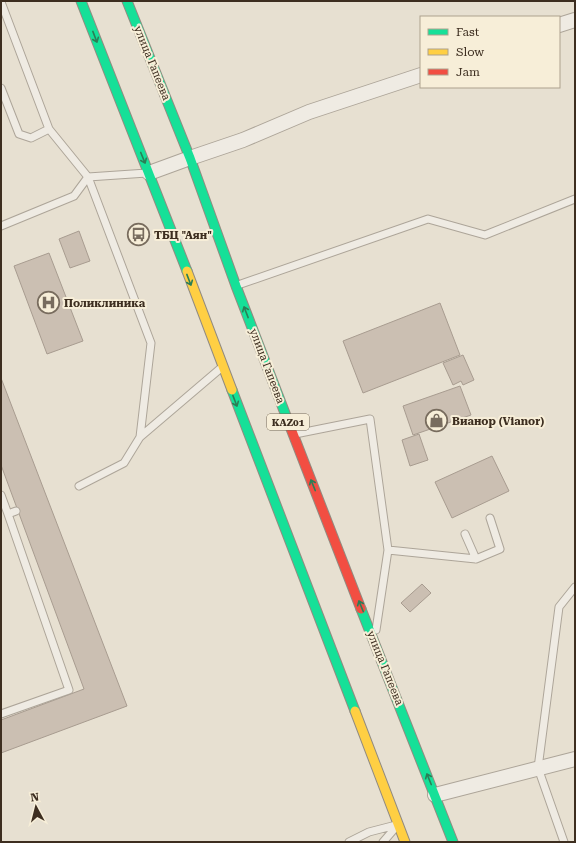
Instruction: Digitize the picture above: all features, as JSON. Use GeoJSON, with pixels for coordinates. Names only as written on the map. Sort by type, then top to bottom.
{"type":"FeatureCollection","features":[{"type":"Feature","properties":{"kind":"highway"},"geometry":{"type":"LineString","coordinates":[[81,1],[149,173],[405,842]]}},
{"type":"Feature","properties":{"kind":"highway","name":"улица Гапеева"},"geometry":{"type":"LineString","coordinates":[[127,1],[190,158],[236,286],[453,842]]}},
{"type":"Feature","properties":{"kind":"street"},"geometry":{"type":"LineString","coordinates":[[560,25],[575,20]]}},
{"type":"Feature","properties":{"kind":"street"},"geometry":{"type":"LineString","coordinates":[[149,173],[243,140],[309,112],[420,75]]}},
{"type":"Feature","properties":{"kind":"street"},"geometry":{"type":"LineString","coordinates":[[435,795],[575,759]]}},
{"type":"Feature","properties":{"kind":"lane"},"geometry":{"type":"LineString","coordinates":[[1,2],[49,129],[88,177],[151,343],[140,437]]}},
{"type":"Feature","properties":{"kind":"lane"},"geometry":{"type":"LineString","coordinates":[[1,88],[18,134],[31,138],[49,129]]}},
{"type":"Feature","properties":{"kind":"lane"},"geometry":{"type":"LineString","coordinates":[[1,226],[74,196],[88,177],[149,173]]}},
{"type":"Feature","properties":{"kind":"lane"},"geometry":{"type":"LineString","coordinates":[[236,286],[428,219],[485,235],[575,199]]}},
{"type":"Feature","properties":{"kind":"lane"},"geometry":{"type":"LineString","coordinates":[[79,486],[124,463],[140,437],[222,367]]}},
{"type":"Feature","properties":{"kind":"lane"},"geometry":{"type":"LineString","coordinates":[[293,434],[370,419],[388,550],[375,642]]}},
{"type":"Feature","properties":{"kind":"lane"},"geometry":{"type":"LineString","coordinates":[[1,495],[69,690],[1,714]]}},
{"type":"Feature","properties":{"kind":"lane"},"geometry":{"type":"LineString","coordinates":[[8,514],[16,512]]}},
{"type":"Feature","properties":{"kind":"lane"},"geometry":{"type":"LineString","coordinates":[[388,550],[476,559],[500,548],[490,518]]}},
{"type":"Feature","properties":{"kind":"lane"},"geometry":{"type":"LineString","coordinates":[[465,534],[476,559]]}},
{"type":"Feature","properties":{"kind":"lane"},"geometry":{"type":"LineString","coordinates":[[564,842],[538,768],[559,607],[575,587]]}},
{"type":"Feature","properties":{"kind":"lane"},"geometry":{"type":"LineString","coordinates":[[349,842],[369,832],[398,824]]}},
{"type":"Feature","properties":{"kind":"lane"},"geometry":{"type":"LineString","coordinates":[[383,842],[398,824]]}},
{"type":"Feature","properties":{"kind":"building"},"geometry":{"type":"Polygon","coordinates":[[[79,231],[90,261],[70,268],[59,239],[79,231]]]}},
{"type":"Feature","properties":{"kind":"building"},"geometry":{"type":"Polygon","coordinates":[[[49,253],[83,341],[47,354],[14,266],[49,253]]]}},
{"type":"Feature","properties":{"kind":"building"},"geometry":{"type":"Polygon","coordinates":[[[440,303],[460,355],[363,393],[343,341],[440,303]]]}},
{"type":"Feature","properties":{"kind":"building"},"geometry":{"type":"Polygon","coordinates":[[[463,355],[474,380],[463,385],[461,381],[453,385],[443,363],[463,355]]]}},
{"type":"Feature","properties":{"kind":"building"},"geometry":{"type":"Polygon","coordinates":[[[1,378],[127,706],[1,753],[1,720],[84,689],[1,465],[1,378]]]}},
{"type":"Feature","properties":{"kind":"building"},"geometry":{"type":"Polygon","coordinates":[[[460,386],[471,415],[413,435],[403,406],[460,386]]]}},
{"type":"Feature","properties":{"kind":"building"},"geometry":{"type":"Polygon","coordinates":[[[419,434],[428,460],[410,466],[402,440],[419,434]]]}},
{"type":"Feature","properties":{"kind":"building"},"geometry":{"type":"Polygon","coordinates":[[[492,456],[509,491],[452,518],[435,482],[492,456]]]}},
{"type":"Feature","properties":{"kind":"building"},"geometry":{"type":"Polygon","coordinates":[[[422,584],[431,593],[410,612],[401,603],[422,584]]]}},
{"type":"Feature","properties":{"kind":"traffic: fast"},"geometry":{"type":"LineString","coordinates":[[81,1],[187,271]]}},
{"type":"Feature","properties":{"kind":"traffic: fast"},"geometry":{"type":"LineString","coordinates":[[127,1],[190,158],[236,286],[288,421]]}},
{"type":"Feature","properties":{"kind":"traffic: fast"},"geometry":{"type":"LineString","coordinates":[[232,390],[355,711]]}},
{"type":"Feature","properties":{"kind":"traffic: fast"},"geometry":{"type":"LineString","coordinates":[[361,609],[453,842]]}},
{"type":"Feature","properties":{"kind":"traffic: slow"},"geometry":{"type":"LineString","coordinates":[[187,271],[232,390]]}},
{"type":"Feature","properties":{"kind":"traffic: slow"},"geometry":{"type":"LineString","coordinates":[[355,711],[405,842]]}},
{"type":"Feature","properties":{"kind":"traffic: jam"},"geometry":{"type":"LineString","coordinates":[[288,421],[361,609]]}},
{"type":"Feature","properties":{"kind":"place","name":"ТБЦ \"Аян\""},"geometry":{"type":"Point","coordinates":[139,235]}},
{"type":"Feature","properties":{"kind":"place","name":"Поликлиника"},"geometry":{"type":"Point","coordinates":[48,303]}},
{"type":"Feature","properties":{"kind":"place","name":"Вианор (Vianor)"},"geometry":{"type":"Point","coordinates":[437,421]}}]}
